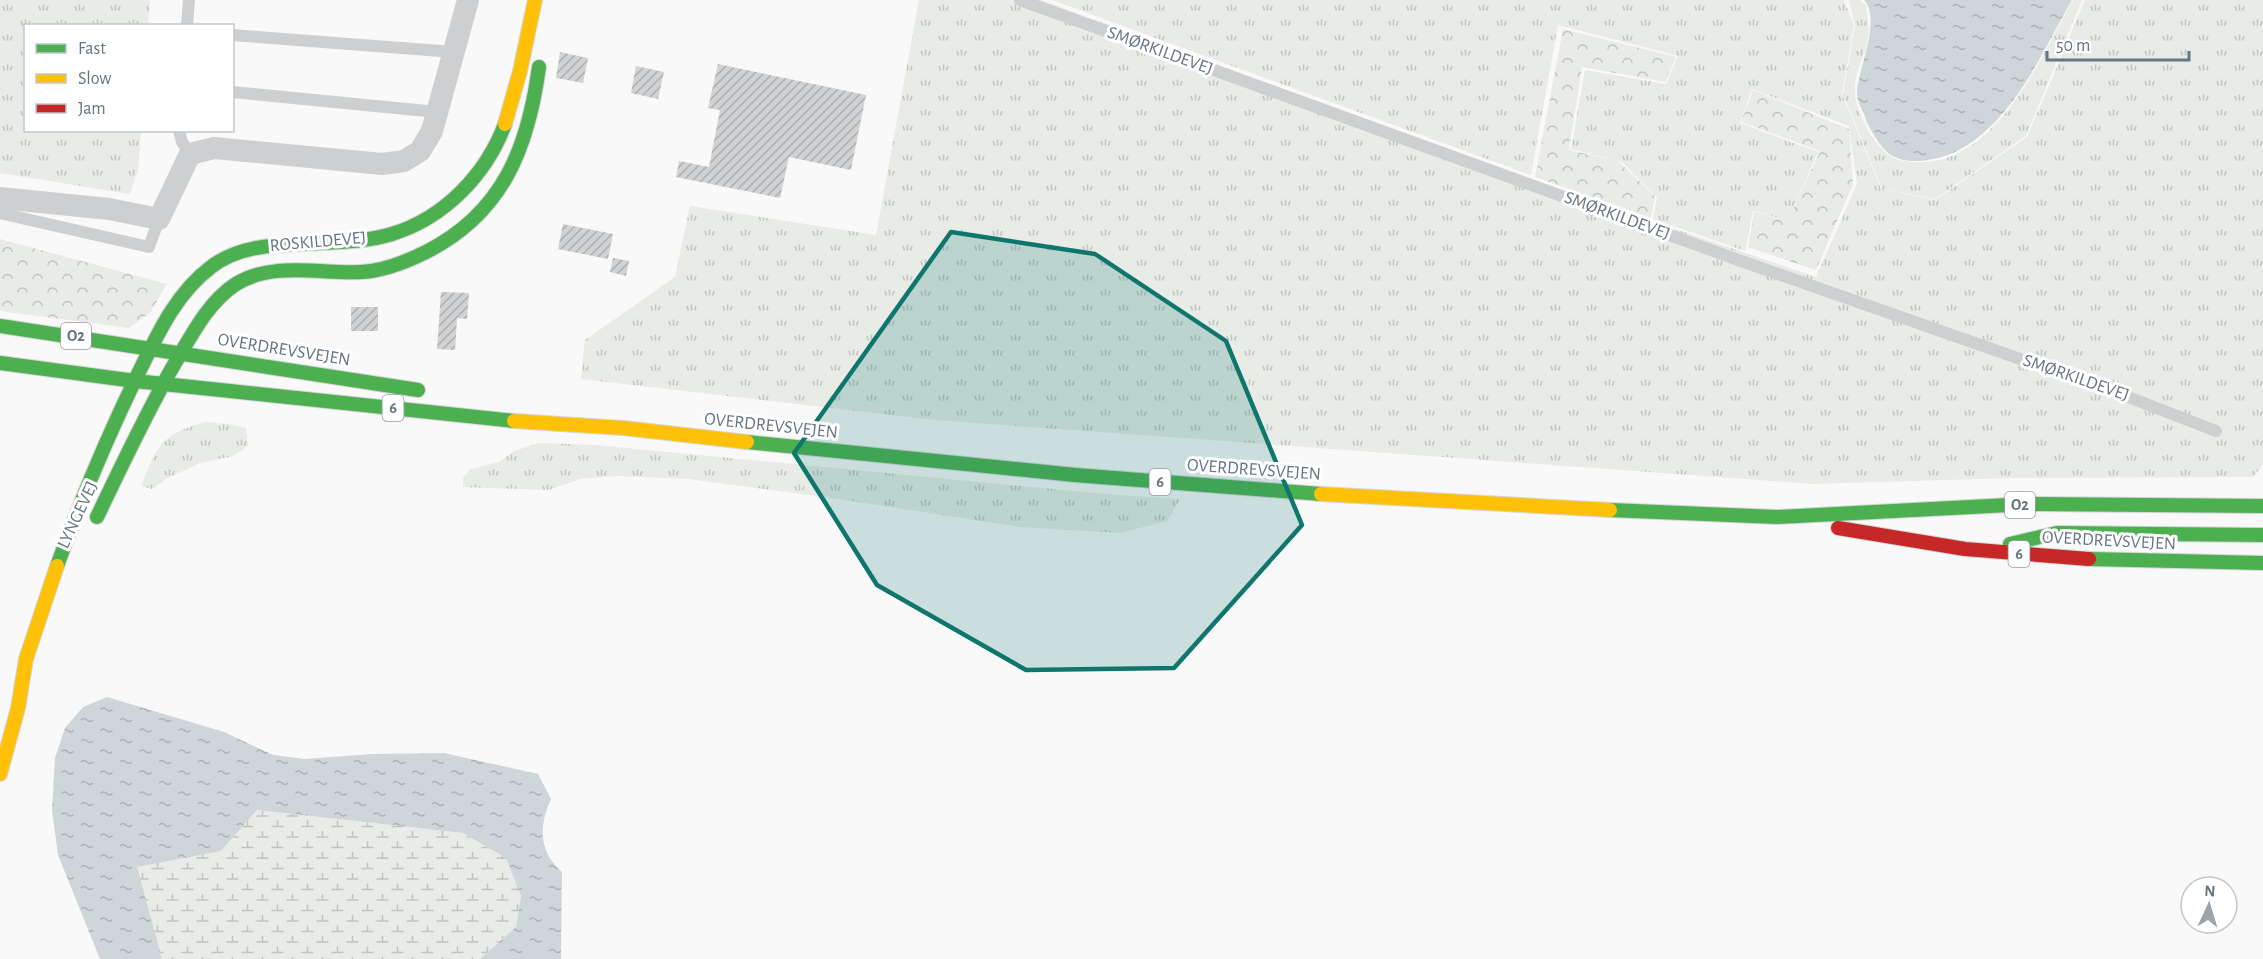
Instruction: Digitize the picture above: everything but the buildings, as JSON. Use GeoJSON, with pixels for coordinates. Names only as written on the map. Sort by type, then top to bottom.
{"type":"FeatureCollection","features":[{"type":"Feature","properties":{"kind":"main road","name":"ROSKILDEVEJ"},"geometry":{"type":"LineString","coordinates":[[181,352],[215,303],[237,284],[278,271],[364,272],[398,247],[475,177],[498,142],[511,104],[535,0]]}},
{"type":"Feature","properties":{"kind":"main road","name":"ROSKILDEVEJ"},"geometry":{"type":"LineString","coordinates":[[152,348],[166,320],[188,288],[214,266],[246,249],[271,245],[358,240],[398,247],[412,259],[453,237],[484,210],[514,168],[530,125],[544,0]]}},
{"type":"Feature","properties":{"kind":"main road","name":"O2"},"geometry":{"type":"LineString","coordinates":[[0,326],[152,348]]}},
{"type":"Feature","properties":{"kind":"main road","name":"OVERDREVSVEJEN"},"geometry":{"type":"LineString","coordinates":[[152,348],[428,391],[358,389],[235,376]]}},
{"type":"Feature","properties":{"kind":"main road","name":"LYNGEVEJ"},"geometry":{"type":"LineString","coordinates":[[0,774],[20,698],[27,656],[71,527],[135,381],[136,366],[152,348]]}},
{"type":"Feature","properties":{"kind":"main road","name":"LYNGEVEJ"},"geometry":{"type":"LineString","coordinates":[[92,527],[151,403],[181,352]]}},
{"type":"Feature","properties":{"kind":"main road"},"geometry":{"type":"LineString","coordinates":[[136,366],[181,352]]}},
{"type":"Feature","properties":{"kind":"main road","name":"6"},"geometry":{"type":"LineString","coordinates":[[0,363],[163,384]]}},
{"type":"Feature","properties":{"kind":"main road"},"geometry":{"type":"LineString","coordinates":[[135,381],[171,370],[191,371]]}},
{"type":"Feature","properties":{"kind":"main road","name":"OVERDREVSVEJEN"},"geometry":{"type":"LineString","coordinates":[[163,384],[539,424],[623,428],[1087,476],[1353,496],[1777,517],[2028,504],[2263,506]]}},
{"type":"Feature","properties":{"kind":"main road","name":"OVERDREVSVEJEN"},"geometry":{"type":"LineString","coordinates":[[531,408],[623,428]]}},
{"type":"Feature","properties":{"kind":"main road","name":"OVERDREVSVEJEN"},"geometry":{"type":"LineString","coordinates":[[1777,517],[1926,544],[1982,551],[2157,562],[2263,563]]}},
{"type":"Feature","properties":{"kind":"main road"},"geometry":{"type":"LineString","coordinates":[[1982,551],[2057,533],[2263,535]]}},
{"type":"Feature","properties":{"kind":"main road","name":"LYNGEVEJ"},"geometry":{"type":"LineString","coordinates":[[20,698],[58,608]]}},
{"type":"Feature","properties":{"kind":"street"},"geometry":{"type":"LineString","coordinates":[[0,198],[109,209],[159,219],[190,154],[214,148],[382,164],[404,160],[420,151],[432,131],[468,0]]}},
{"type":"Feature","properties":{"kind":"lane"},"geometry":{"type":"LineString","coordinates":[[187,24],[189,0]]}},
{"type":"Feature","properties":{"kind":"lane","name":"SMØRKILDEVEJ"},"geometry":{"type":"LineString","coordinates":[[1020,0],[1744,262],[2123,394],[2216,431]]}},
{"type":"Feature","properties":{"kind":"lane"},"geometry":{"type":"LineString","coordinates":[[234,35],[454,52]]}},
{"type":"Feature","properties":{"kind":"lane"},"geometry":{"type":"LineString","coordinates":[[234,92],[437,112]]}},
{"type":"Feature","properties":{"kind":"lane"},"geometry":{"type":"LineString","coordinates":[[180,132],[182,142],[190,154]]}},
{"type":"Feature","properties":{"kind":"lane"},"geometry":{"type":"LineString","coordinates":[[0,213],[149,247],[159,219]]}},
{"type":"Feature","properties":{"kind":"highlighted area"},"geometry":{"type":"Polygon","coordinates":[[[951,232],[1095,254],[1226,341],[1302,525],[1174,668],[1026,670],[877,585],[794,453],[951,232]]]}},
{"type":"Feature","properties":{"kind":"green space"},"geometry":{"type":"Polygon","coordinates":[[[0,0],[150,0],[148,24],[24,24],[24,132],[141,132],[138,169],[130,194],[0,173],[0,0]]]}},
{"type":"Feature","properties":{"kind":"green space"},"geometry":{"type":"Polygon","coordinates":[[[919,0],[1041,0],[1529,179],[1816,277],[1857,184],[1849,126],[1752,89],[1740,123],[1818,152],[1788,220],[1753,211],[1745,251],[1653,219],[1657,197],[1622,162],[1571,149],[1585,70],[1666,84],[1678,56],[1558,25],[1531,175],[1052,0],[1844,0],[1854,25],[1842,94],[1881,189],[1935,200],[2027,137],[2085,0],[2263,0],[2263,465],[2253,477],[2013,478],[1813,484],[935,420],[581,379],[585,340],[675,277],[690,206],[876,235],[919,0]]]}},
{"type":"Feature","properties":{"kind":"green space"},"geometry":{"type":"Polygon","coordinates":[[[1849,0],[1860,0],[1866,5],[1868,21],[1867,44],[1855,87],[1857,103],[1864,123],[1876,142],[1891,157],[1899,160],[1931,161],[1960,152],[1985,135],[2007,112],[2026,84],[2073,0],[2082,0],[2026,136],[1935,199],[1882,189],[1843,94],[1855,25],[1849,0]]]}},
{"type":"Feature","properties":{"kind":"green space"},"geometry":{"type":"Polygon","coordinates":[[[1563,29],[1676,57],[1665,82],[1582,67],[1569,150],[1618,161],[1655,196],[1651,218],[1535,177],[1563,29]]]}},
{"type":"Feature","properties":{"kind":"green space"},"geometry":{"type":"Polygon","coordinates":[[[1753,90],[1849,129],[1853,184],[1816,270],[1748,247],[1754,212],[1788,220],[1820,151],[1741,122],[1753,90]]]}},
{"type":"Feature","properties":{"kind":"green space"},"geometry":{"type":"Polygon","coordinates":[[[0,239],[167,284],[150,313],[129,328],[0,311],[0,239]]]}},
{"type":"Feature","properties":{"kind":"green space"},"geometry":{"type":"Polygon","coordinates":[[[205,422],[246,428],[248,446],[233,456],[200,463],[166,479],[152,489],[141,486],[157,451],[169,437],[205,422]]]}},
{"type":"Feature","properties":{"kind":"green space"},"geometry":{"type":"Polygon","coordinates":[[[539,443],[595,445],[1105,494],[1180,499],[1167,521],[1120,533],[1019,527],[839,499],[688,479],[616,476],[580,479],[549,490],[463,487],[463,478],[471,469],[499,462],[514,451],[539,443]]]}},
{"type":"Feature","properties":{"kind":"green space"},"geometry":{"type":"Polygon","coordinates":[[[257,810],[463,833],[506,858],[521,896],[516,927],[480,959],[162,959],[136,867],[221,851],[257,810]]]}},
{"type":"Feature","properties":{"kind":"water"},"geometry":{"type":"Polygon","coordinates":[[[1864,0],[2072,0],[2023,86],[1992,125],[1974,141],[1953,153],[1930,160],[1914,161],[1891,155],[1883,147],[1871,131],[1858,101],[1858,83],[1868,45],[1871,19],[1864,0]]]}},
{"type":"Feature","properties":{"kind":"water"},"geometry":{"type":"Polygon","coordinates":[[[107,697],[224,732],[273,755],[305,759],[372,754],[444,753],[538,774],[551,799],[544,819],[545,847],[548,856],[562,872],[561,959],[480,959],[516,927],[521,896],[506,858],[463,833],[257,810],[221,851],[137,867],[162,959],[100,959],[58,855],[52,810],[55,758],[65,728],[83,707],[107,697]]]}},
{"type":"Feature","properties":{"kind":"traffic: fast"},"geometry":{"type":"LineString","coordinates":[[97,517],[164,382],[194,330],[217,300],[236,284],[250,277],[297,270],[345,272],[378,270],[411,259],[453,236],[475,218],[493,198],[507,175],[528,125],[539,67]]}},
{"type":"Feature","properties":{"kind":"traffic: fast"},"geometry":{"type":"LineString","coordinates":[[57,566],[94,471],[136,378],[167,318],[198,278],[223,259],[249,249],[277,245],[365,240],[411,227],[446,206],[475,177],[497,143],[505,124]]}},
{"type":"Feature","properties":{"kind":"traffic: fast"},"geometry":{"type":"LineString","coordinates":[[0,326],[418,390]]}},
{"type":"Feature","properties":{"kind":"traffic: fast"},"geometry":{"type":"LineString","coordinates":[[0,363],[135,381],[514,421]]}},
{"type":"Feature","properties":{"kind":"traffic: fast"},"geometry":{"type":"LineString","coordinates":[[747,442],[1075,475],[1321,494]]}},
{"type":"Feature","properties":{"kind":"traffic: fast"},"geometry":{"type":"LineString","coordinates":[[1610,510],[1777,517],[2028,504],[2263,506]]}},
{"type":"Feature","properties":{"kind":"traffic: fast"},"geometry":{"type":"LineString","coordinates":[[2010,544],[2057,533],[2263,535]]}},
{"type":"Feature","properties":{"kind":"traffic: fast"},"geometry":{"type":"LineString","coordinates":[[2089,559],[2263,563]]}},
{"type":"Feature","properties":{"kind":"traffic: slow"},"geometry":{"type":"LineString","coordinates":[[505,124],[520,71],[535,0]]}},
{"type":"Feature","properties":{"kind":"traffic: slow"},"geometry":{"type":"LineString","coordinates":[[514,421],[623,428],[747,442]]}},
{"type":"Feature","properties":{"kind":"traffic: slow"},"geometry":{"type":"LineString","coordinates":[[1321,494],[1610,510]]}},
{"type":"Feature","properties":{"kind":"traffic: slow"},"geometry":{"type":"LineString","coordinates":[[0,774],[18,708],[26,659],[57,566]]}},
{"type":"Feature","properties":{"kind":"traffic: jam"},"geometry":{"type":"LineString","coordinates":[[1838,528],[1965,549],[2089,559]]}}]}
